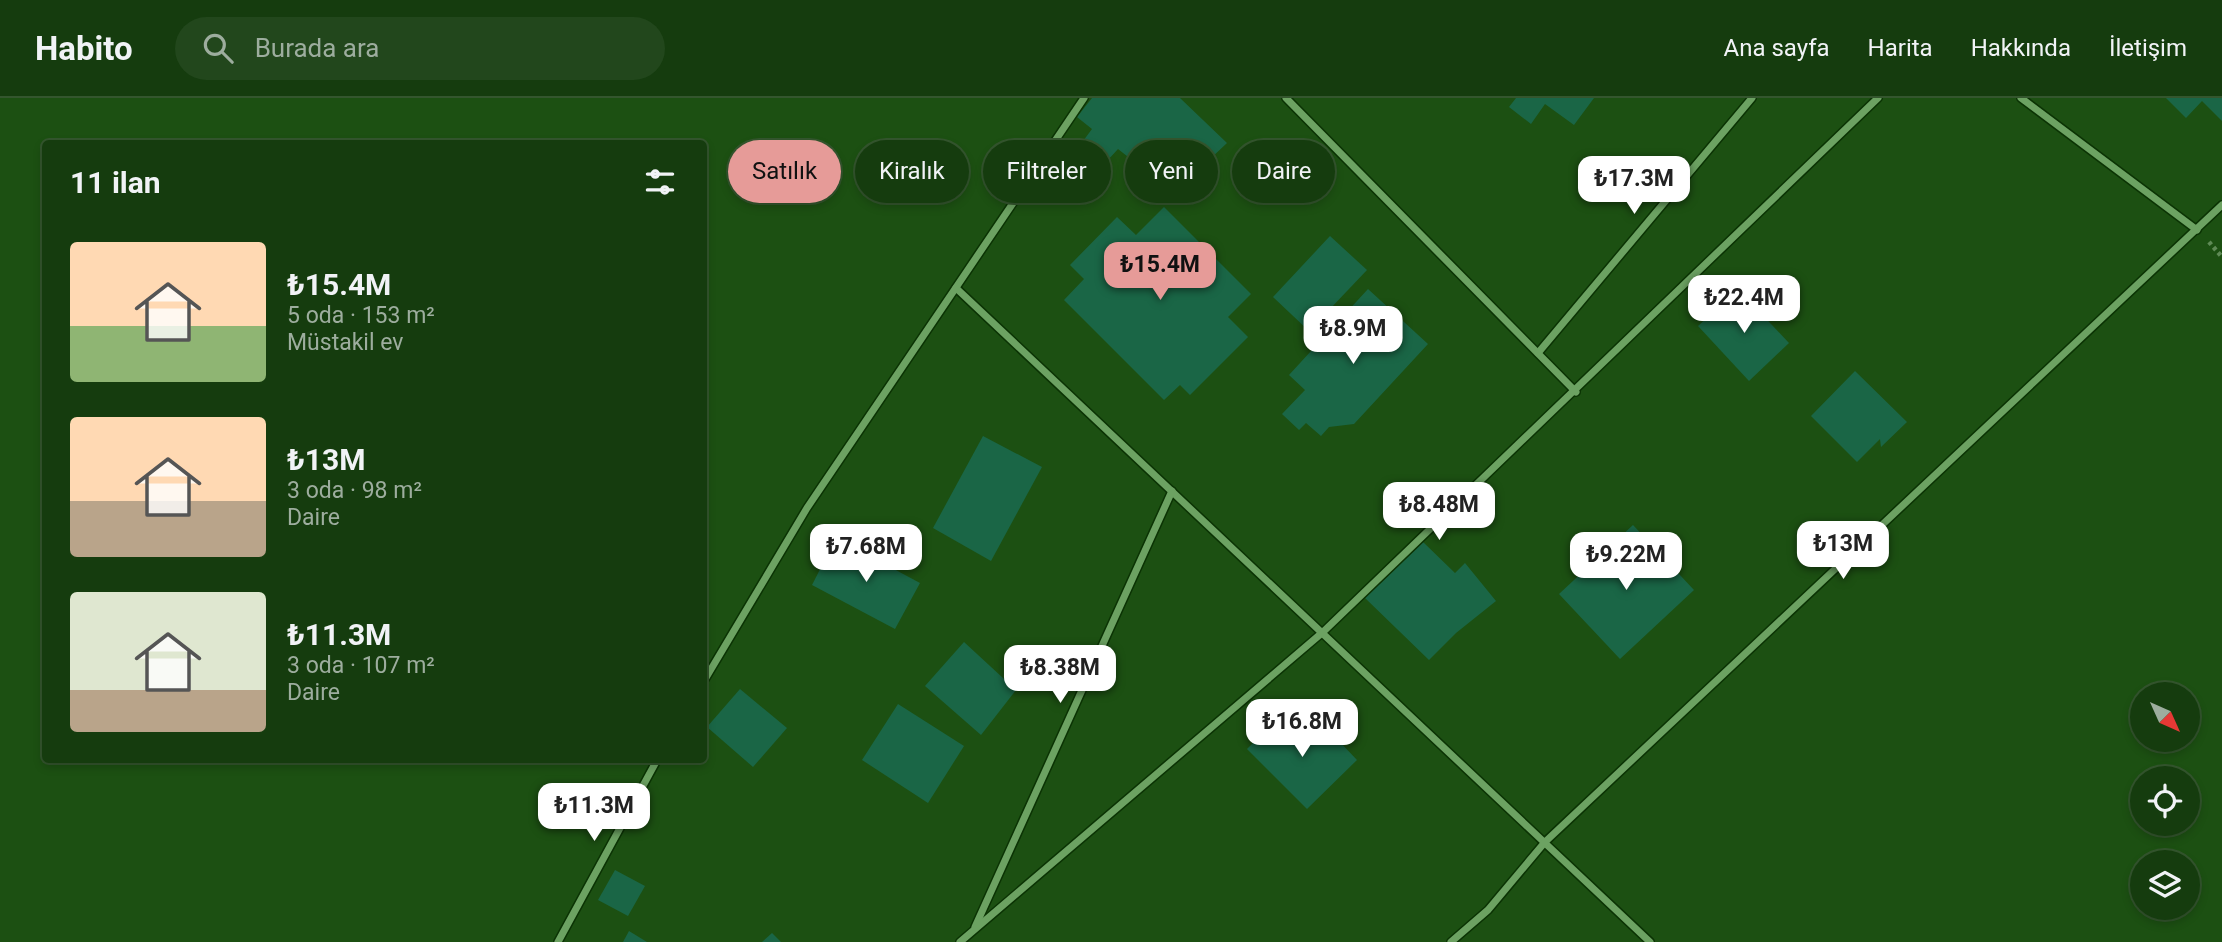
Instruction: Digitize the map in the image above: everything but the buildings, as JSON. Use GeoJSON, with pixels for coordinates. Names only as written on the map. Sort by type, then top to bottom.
{"type":"FeatureCollection","features":[{"type":"Feature","properties":{"kind":"street"},"geometry":{"type":"LineString","coordinates":[[707,676],[807,508],[1084,98]]}},
{"type":"Feature","properties":{"kind":"street"},"geometry":{"type":"LineString","coordinates":[[1286,98],[1576,392]]}},
{"type":"Feature","properties":{"kind":"street"},"geometry":{"type":"LineString","coordinates":[[1538,353],[1752,98]]}},
{"type":"Feature","properties":{"kind":"street"},"geometry":{"type":"LineString","coordinates":[[960,942],[1323,632],[1576,392],[1878,98]]}},
{"type":"Feature","properties":{"kind":"street"},"geometry":{"type":"LineString","coordinates":[[2021,98],[2197,230]]}},
{"type":"Feature","properties":{"kind":"street"},"geometry":{"type":"LineString","coordinates":[[1451,942],[1488,910],[1545,842],[2222,205]]}},
{"type":"Feature","properties":{"kind":"street"},"geometry":{"type":"LineString","coordinates":[[956,288],[1650,942]]}},
{"type":"Feature","properties":{"kind":"street"},"geometry":{"type":"LineString","coordinates":[[974,930],[1172,491]]}},
{"type":"Feature","properties":{"kind":"street"},"geometry":{"type":"LineString","coordinates":[[558,942],[655,763]]}}]}
